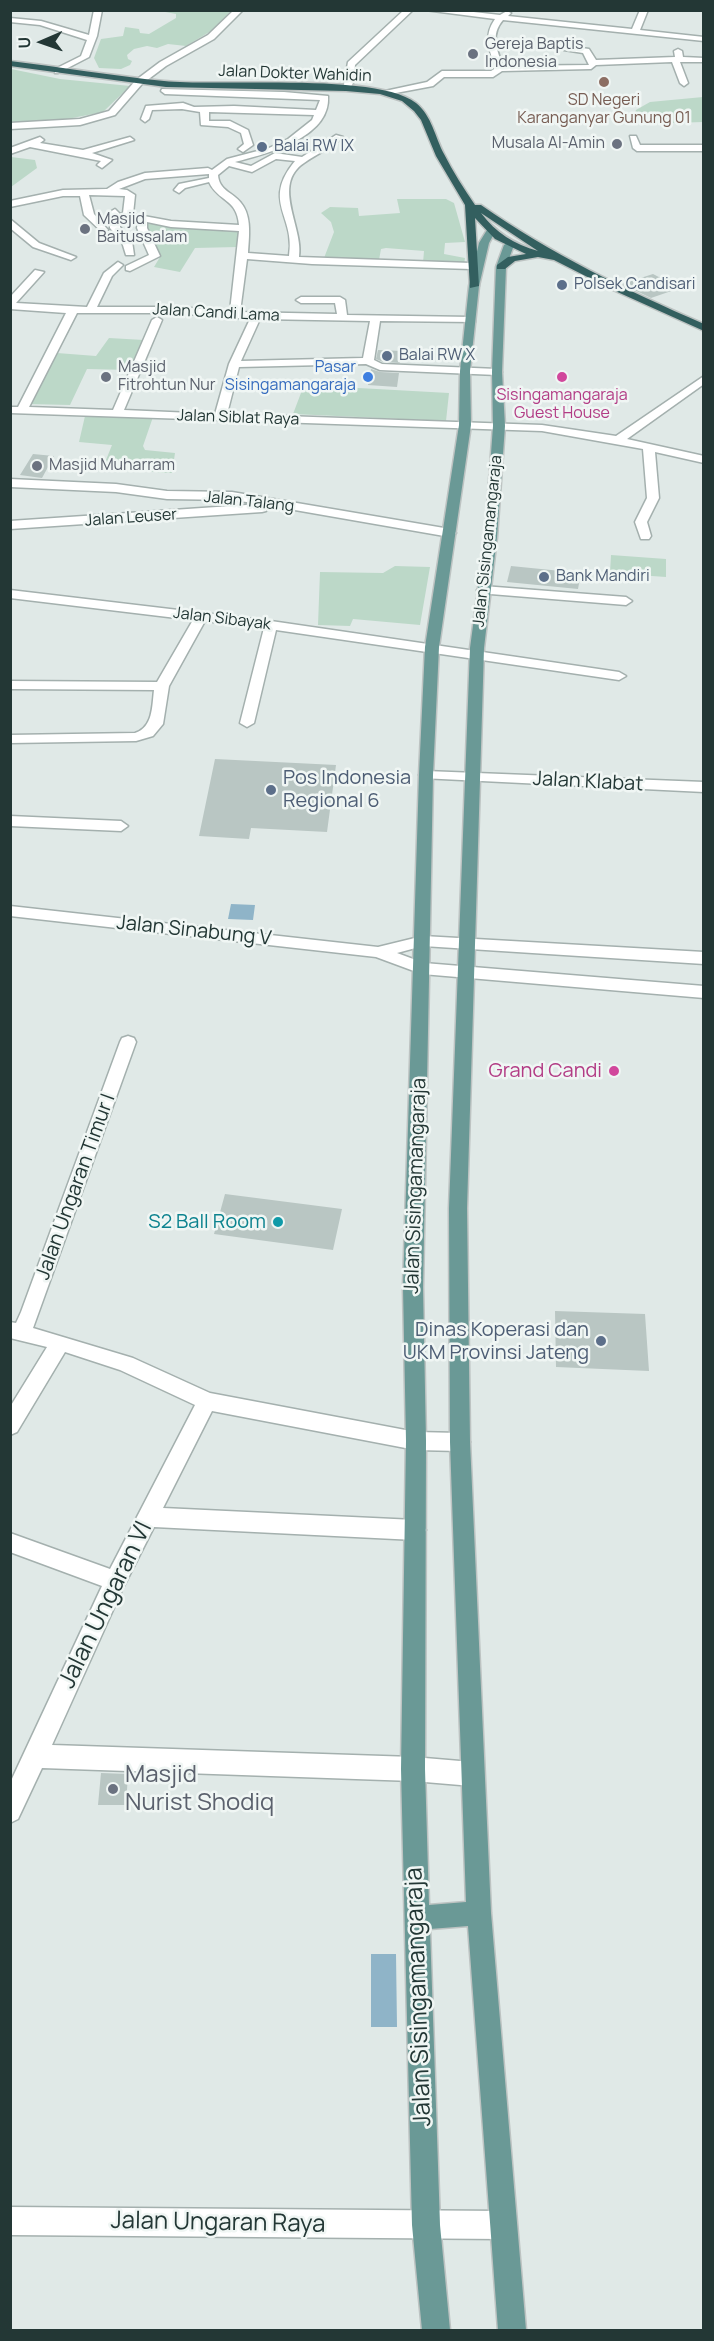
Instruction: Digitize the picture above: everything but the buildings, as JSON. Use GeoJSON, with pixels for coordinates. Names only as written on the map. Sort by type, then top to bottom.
{"type":"FeatureCollection","features":[{"type":"Feature","properties":{"kind":"highway","name":"Jalan Dokter Wahidin"},"geometry":{"type":"LineString","coordinates":[[10,63],[165,88],[346,88],[388,93],[407,102],[421,113],[439,154],[468,203],[507,236],[704,328]]}},
{"type":"Feature","properties":{"kind":"highway"},"geometry":{"type":"LineString","coordinates":[[468,203],[507,236],[537,254],[558,258]]}},
{"type":"Feature","properties":{"kind":"highway"},"geometry":{"type":"LineString","coordinates":[[468,203],[471,266],[481,303]]}},
{"type":"Feature","properties":{"kind":"highway"},"geometry":{"type":"LineString","coordinates":[[501,267],[512,259],[537,254]]}},
{"type":"Feature","properties":{"kind":"main road","name":"Jalan Sisingamangaraja"},"geometry":{"type":"LineString","coordinates":[[436,2331],[426,2225],[413,1769],[416,1441],[413,1287],[426,776],[432,647],[465,425],[465,371],[481,303],[484,243],[507,236],[501,267],[481,303],[497,372],[499,426],[491,537],[477,656],[458,1208],[460,1442],[472,1774],[479,1913],[512,2331]]}},
{"type":"Feature","properties":{"kind":"main road"},"geometry":{"type":"LineString","coordinates":[[417,1918],[479,1913]]}},
{"type":"Feature","properties":{"kind":"street"},"geometry":{"type":"LineString","coordinates":[[58,71],[84,58],[92,39],[98,10]]}},
{"type":"Feature","properties":{"kind":"street"},"geometry":{"type":"LineString","coordinates":[[10,151],[80,122],[112,113],[139,82],[163,64],[218,32],[239,10]]}},
{"type":"Feature","properties":{"kind":"street"},"geometry":{"type":"LineString","coordinates":[[346,88],[350,83],[349,73],[353,62],[409,10]]}},
{"type":"Feature","properties":{"kind":"street"},"geometry":{"type":"LineString","coordinates":[[429,10],[677,38],[704,39]]}},
{"type":"Feature","properties":{"kind":"street"},"geometry":{"type":"LineString","coordinates":[[500,69],[490,37],[498,19],[509,10]]}},
{"type":"Feature","properties":{"kind":"street"},"geometry":{"type":"LineString","coordinates":[[635,32],[644,10]]}},
{"type":"Feature","properties":{"kind":"street"},"geometry":{"type":"LineString","coordinates":[[49,18],[57,22],[58,28]]}},
{"type":"Feature","properties":{"kind":"street"},"geometry":{"type":"LineString","coordinates":[[10,20],[37,22],[92,39]]}},
{"type":"Feature","properties":{"kind":"street"},"geometry":{"type":"LineString","coordinates":[[677,38],[678,59],[676,62],[684,82]]}},
{"type":"Feature","properties":{"kind":"street"},"geometry":{"type":"LineString","coordinates":[[567,48],[586,51],[594,63]]}},
{"type":"Feature","properties":{"kind":"street"},"geometry":{"type":"LineString","coordinates":[[388,93],[430,84],[440,75],[494,74],[500,69],[591,67],[594,63],[704,60]]}},
{"type":"Feature","properties":{"kind":"street"},"geometry":{"type":"LineString","coordinates":[[110,191],[120,185],[153,175],[208,171],[231,158],[272,150],[291,141],[316,121],[324,99],[323,97],[165,88],[163,98],[179,99],[183,106]]}},
{"type":"Feature","properties":{"kind":"street"},"geometry":{"type":"LineString","coordinates":[[204,114],[183,106],[150,107],[145,117],[204,114],[234,109],[319,113]]}},
{"type":"Feature","properties":{"kind":"street"},"geometry":{"type":"LineString","coordinates":[[204,114],[204,123],[232,124],[245,132],[249,145],[243,149]]}},
{"type":"Feature","properties":{"kind":"street"},"geometry":{"type":"LineString","coordinates":[[10,126],[80,122]]}},
{"type":"Feature","properties":{"kind":"street"},"geometry":{"type":"LineString","coordinates":[[226,163],[252,169],[275,156],[300,160],[312,156],[339,137]]}},
{"type":"Feature","properties":{"kind":"street"},"geometry":{"type":"LineString","coordinates":[[633,138],[637,148]]}},
{"type":"Feature","properties":{"kind":"street"},"geometry":{"type":"LineString","coordinates":[[83,153],[130,140]]}},
{"type":"Feature","properties":{"kind":"street"},"geometry":{"type":"LineString","coordinates":[[291,141],[302,143]]}},
{"type":"Feature","properties":{"kind":"street"},"geometry":{"type":"LineString","coordinates":[[30,144],[83,153],[107,160],[102,165]]}},
{"type":"Feature","properties":{"kind":"street"},"geometry":{"type":"LineString","coordinates":[[313,145],[324,147]]}},
{"type":"Feature","properties":{"kind":"street"},"geometry":{"type":"LineString","coordinates":[[622,150],[704,148]]}},
{"type":"Feature","properties":{"kind":"street"},"geometry":{"type":"LineString","coordinates":[[235,314],[244,228],[237,204],[222,195],[215,185],[213,174],[226,163],[254,154]]}},
{"type":"Feature","properties":{"kind":"street"},"geometry":{"type":"LineString","coordinates":[[312,156],[329,159]]}},
{"type":"Feature","properties":{"kind":"street"},"geometry":{"type":"LineString","coordinates":[[293,260],[296,242],[288,205],[284,198],[285,182],[300,160]]}},
{"type":"Feature","properties":{"kind":"street"},"geometry":{"type":"LineString","coordinates":[[179,190],[182,186],[206,181],[208,171]]}},
{"type":"Feature","properties":{"kind":"street"},"geometry":{"type":"LineString","coordinates":[[10,204],[42,197],[110,191],[129,194],[128,216]]}},
{"type":"Feature","properties":{"kind":"street"},"geometry":{"type":"LineString","coordinates":[[84,192],[89,215],[103,230]]}},
{"type":"Feature","properties":{"kind":"street"},"geometry":{"type":"LineString","coordinates":[[130,254],[127,241],[115,228],[115,214],[171,224],[244,228]]}},
{"type":"Feature","properties":{"kind":"street"},"geometry":{"type":"LineString","coordinates":[[130,268],[155,256],[142,227],[143,218]]}},
{"type":"Feature","properties":{"kind":"street"},"geometry":{"type":"LineString","coordinates":[[10,222],[36,245],[71,257]]}},
{"type":"Feature","properties":{"kind":"street"},"geometry":{"type":"LineString","coordinates":[[241,256],[471,266]]}},
{"type":"Feature","properties":{"kind":"street"},"geometry":{"type":"LineString","coordinates":[[91,309],[108,275],[118,265]]}},
{"type":"Feature","properties":{"kind":"street"},"geometry":{"type":"LineString","coordinates":[[10,305],[39,273]]}},
{"type":"Feature","properties":{"kind":"street"},"geometry":{"type":"LineString","coordinates":[[301,300],[342,301],[342,316]]}},
{"type":"Feature","properties":{"kind":"street","name":"Jalan Candi Lama"},"geometry":{"type":"LineString","coordinates":[[10,305],[73,310],[256,316],[376,317],[481,303]]}},
{"type":"Feature","properties":{"kind":"street"},"geometry":{"type":"LineString","coordinates":[[16,410],[73,310]]}},
{"type":"Feature","properties":{"kind":"street"},"geometry":{"type":"LineString","coordinates":[[220,418],[234,364],[256,316]]}},
{"type":"Feature","properties":{"kind":"street"},"geometry":{"type":"LineString","coordinates":[[368,361],[376,317]]}},
{"type":"Feature","properties":{"kind":"street"},"geometry":{"type":"LineString","coordinates":[[117,413],[157,320]]}},
{"type":"Feature","properties":{"kind":"street"},"geometry":{"type":"LineString","coordinates":[[234,364],[368,361],[380,367],[497,372]]}},
{"type":"Feature","properties":{"kind":"street"},"geometry":{"type":"LineString","coordinates":[[618,440],[704,380]]}},
{"type":"Feature","properties":{"kind":"street","name":"Jalan Siblat Raya"},"geometry":{"type":"LineString","coordinates":[[16,410],[465,425]]}},
{"type":"Feature","properties":{"kind":"street","name":"Jalan Sisingamangaraja"},"geometry":{"type":"LineString","coordinates":[[465,425],[499,426]]}},
{"type":"Feature","properties":{"kind":"street"},"geometry":{"type":"LineString","coordinates":[[499,426],[567,431],[649,446],[704,460]]}},
{"type":"Feature","properties":{"kind":"street"},"geometry":{"type":"LineString","coordinates":[[645,536],[641,522],[653,498],[649,446]]}},
{"type":"Feature","properties":{"kind":"street","name":"Jalan Talang"},"geometry":{"type":"LineString","coordinates":[[10,483],[116,488],[162,495],[232,496],[450,534]]}},
{"type":"Feature","properties":{"kind":"street","name":"Jalan Leuser"},"geometry":{"type":"LineString","coordinates":[[10,525],[137,518],[287,505]]}},
{"type":"Feature","properties":{"kind":"street"},"geometry":{"type":"LineString","coordinates":[[483,590],[626,602]]}},
{"type":"Feature","properties":{"kind":"street","name":"Jalan Sibayak"},"geometry":{"type":"LineString","coordinates":[[10,594],[432,647]]}},
{"type":"Feature","properties":{"kind":"street"},"geometry":{"type":"LineString","coordinates":[[10,739],[136,737],[148,733],[156,724],[162,686],[201,617]]}},
{"type":"Feature","properties":{"kind":"street"},"geometry":{"type":"LineString","coordinates":[[247,723],[270,625]]}},
{"type":"Feature","properties":{"kind":"street","name":"Jalan Sisingamangaraja"},"geometry":{"type":"LineString","coordinates":[[432,647],[477,656]]}},
{"type":"Feature","properties":{"kind":"street"},"geometry":{"type":"LineString","coordinates":[[477,656],[619,676]]}},
{"type":"Feature","properties":{"kind":"street"},"geometry":{"type":"LineString","coordinates":[[10,686],[162,686]]}},
{"type":"Feature","properties":{"kind":"street"},"geometry":{"type":"LineString","coordinates":[[426,776],[472,777]]}},
{"type":"Feature","properties":{"kind":"street","name":"Jalan Klabat"},"geometry":{"type":"LineString","coordinates":[[472,777],[704,787]]}},
{"type":"Feature","properties":{"kind":"street"},"geometry":{"type":"LineString","coordinates":[[10,820],[121,826]]}},
{"type":"Feature","properties":{"kind":"street","name":"Jalan Sinabung V"},"geometry":{"type":"LineString","coordinates":[[10,911],[378,952]]}},
{"type":"Feature","properties":{"kind":"street"},"geometry":{"type":"LineString","coordinates":[[378,952],[423,941],[704,958]]}},
{"type":"Feature","properties":{"kind":"street"},"geometry":{"type":"LineString","coordinates":[[591,950],[592,982]]}},
{"type":"Feature","properties":{"kind":"street"},"geometry":{"type":"LineString","coordinates":[[378,952],[422,968],[704,992]]}},
{"type":"Feature","properties":{"kind":"street"},"geometry":{"type":"LineString","coordinates":[[668,956],[668,989]]}},
{"type":"Feature","properties":{"kind":"street","name":"Jalan Ungaran Timur I"},"geometry":{"type":"LineString","coordinates":[[16,1330],[31,1312],[128,1042]]}},
{"type":"Feature","properties":{"kind":"street"},"geometry":{"type":"LineString","coordinates":[[16,1330],[126,1364],[207,1401],[416,1441],[460,1442]]}},
{"type":"Feature","properties":{"kind":"street"},"geometry":{"type":"LineString","coordinates":[[10,1426],[60,1342]]}},
{"type":"Feature","properties":{"kind":"street","name":"Jalan Ungaran VI"},"geometry":{"type":"LineString","coordinates":[[10,1811],[115,1581],[207,1401]]}},
{"type":"Feature","properties":{"kind":"street"},"geometry":{"type":"LineString","coordinates":[[149,1517],[415,1530]]}},
{"type":"Feature","properties":{"kind":"street"},"geometry":{"type":"LineString","coordinates":[[10,1542],[115,1581]]}},
{"type":"Feature","properties":{"kind":"street"},"geometry":{"type":"LineString","coordinates":[[34,1756],[413,1769],[472,1774]]}},
{"type":"Feature","properties":{"kind":"street","name":"Jalan Ungaran Raya"},"geometry":{"type":"LineString","coordinates":[[10,2221],[426,2225]]}},
{"type":"Feature","properties":{"kind":"street"},"geometry":{"type":"LineString","coordinates":[[426,2225],[502,2225]]}},
{"type":"Feature","properties":{"kind":"green space"},"geometry":{"type":"Polygon","coordinates":[[[160,11],[231,11],[211,31],[186,46],[168,44],[157,48],[147,46],[134,49],[127,55],[132,61],[130,65],[121,69],[99,68],[94,58],[101,39],[123,36],[125,27],[139,29],[140,33],[149,34],[176,18],[176,14],[160,11]]]}},
{"type":"Feature","properties":{"kind":"green space"},"geometry":{"type":"Polygon","coordinates":[[[11,69],[60,79],[130,86],[103,112],[62,120],[11,122],[11,69]]]}},
{"type":"Feature","properties":{"kind":"green space"},"geometry":{"type":"Polygon","coordinates":[[[703,97],[703,122],[644,124],[632,120],[636,110],[650,102],[703,97]]]}},
{"type":"Feature","properties":{"kind":"green space"},"geometry":{"type":"Polygon","coordinates":[[[11,157],[35,160],[37,168],[11,187],[11,157]]]}},
{"type":"Feature","properties":{"kind":"green space"},"geometry":{"type":"Polygon","coordinates":[[[397,199],[446,199],[454,203],[465,242],[445,243],[444,254],[465,258],[464,265],[423,263],[424,251],[386,248],[381,249],[379,260],[324,258],[334,232],[331,222],[321,213],[330,207],[358,208],[359,216],[400,213],[397,199]]]}},
{"type":"Feature","properties":{"kind":"green space"},"geometry":{"type":"Polygon","coordinates":[[[150,221],[234,230],[239,233],[237,247],[195,248],[180,272],[154,267],[160,257],[152,235],[145,229],[150,221]]]}},
{"type":"Feature","properties":{"kind":"green space"},"geometry":{"type":"Polygon","coordinates":[[[109,338],[144,340],[130,370],[87,369],[70,405],[27,404],[57,353],[96,356],[109,338]]]}},
{"type":"Feature","properties":{"kind":"green space"},"geometry":{"type":"Polygon","coordinates":[[[304,385],[449,393],[446,421],[293,414],[304,385]]]}},
{"type":"Feature","properties":{"kind":"green space"},"geometry":{"type":"Polygon","coordinates":[[[85,416],[153,417],[143,446],[145,450],[175,453],[172,473],[104,465],[112,445],[79,442],[85,416]]]}},
{"type":"Feature","properties":{"kind":"green space"},"geometry":{"type":"Polygon","coordinates":[[[611,555],[666,559],[666,577],[610,573],[611,555]]]}},
{"type":"Feature","properties":{"kind":"green space"},"geometry":{"type":"Polygon","coordinates":[[[395,566],[430,567],[420,625],[353,619],[350,626],[318,625],[320,572],[383,573],[395,566]]]}},
{"type":"Feature","properties":{"kind":"water"},"geometry":{"type":"Polygon","coordinates":[[[231,904],[255,905],[253,920],[228,919],[231,904]]]}},
{"type":"Feature","properties":{"kind":"water"},"geometry":{"type":"Polygon","coordinates":[[[371,1954],[396,1954],[397,2027],[371,2027],[371,1954]]]}},
{"type":"Feature","properties":{"kind":"place","name":"Gereja Baptis Indonesia"},"geometry":{"type":"Point","coordinates":[473,54]}},
{"type":"Feature","properties":{"kind":"place","name":"SD Negeri Karanganyar Gunung 01"},"geometry":{"type":"Point","coordinates":[604,82]}},
{"type":"Feature","properties":{"kind":"place","name":"Musala Al-Amin"},"geometry":{"type":"Point","coordinates":[617,144]}},
{"type":"Feature","properties":{"kind":"place","name":"Balai RW IX"},"geometry":{"type":"Point","coordinates":[262,147]}},
{"type":"Feature","properties":{"kind":"place","name":"Masjid Baitussalam"},"geometry":{"type":"Point","coordinates":[85,229]}},
{"type":"Feature","properties":{"kind":"place","name":"Polsek Candisari"},"geometry":{"type":"Point","coordinates":[562,285]}},
{"type":"Feature","properties":{"kind":"place","name":"Balai RW X"},"geometry":{"type":"Point","coordinates":[387,356]}},
{"type":"Feature","properties":{"kind":"place","name":"Masjid Fitrohtun Nur"},"geometry":{"type":"Point","coordinates":[106,377]}},
{"type":"Feature","properties":{"kind":"place","name":"Pasar Sisingamangaraja"},"geometry":{"type":"Point","coordinates":[368,377]}},
{"type":"Feature","properties":{"kind":"place","name":"Sisingamangaraja Guest House"},"geometry":{"type":"Point","coordinates":[562,377]}},
{"type":"Feature","properties":{"kind":"place","name":"Masjid Muharram"},"geometry":{"type":"Point","coordinates":[37,466]}},
{"type":"Feature","properties":{"kind":"place","name":"Bank Mandiri"},"geometry":{"type":"Point","coordinates":[544,577]}},
{"type":"Feature","properties":{"kind":"place","name":"Pos Indonesia Regional 6"},"geometry":{"type":"Point","coordinates":[271,790]}},
{"type":"Feature","properties":{"kind":"place","name":"Grand Candi"},"geometry":{"type":"Point","coordinates":[614,1071]}},
{"type":"Feature","properties":{"kind":"place","name":"S2 Ball Room"},"geometry":{"type":"Point","coordinates":[278,1222]}},
{"type":"Feature","properties":{"kind":"place","name":"Dinas Koperasi dan UKM Provinsi Jateng"},"geometry":{"type":"Point","coordinates":[601,1341]}},
{"type":"Feature","properties":{"kind":"place","name":"Masjid Nurist Shodiq"},"geometry":{"type":"Point","coordinates":[113,1789]}}]}
